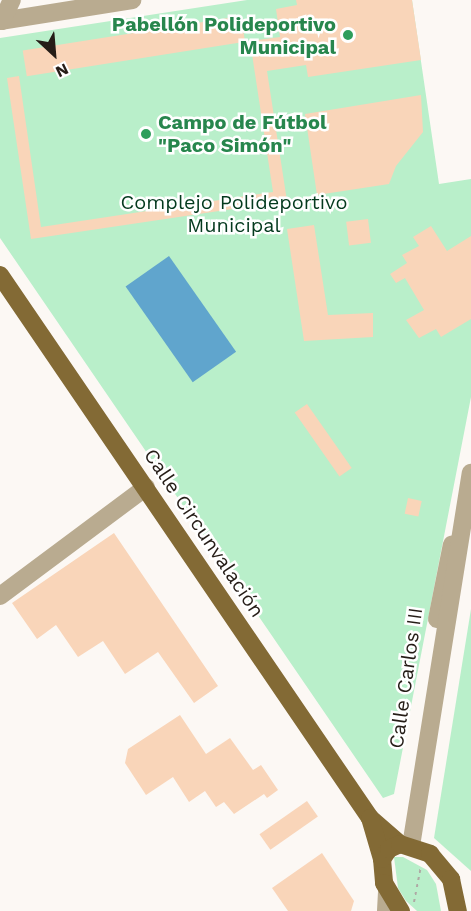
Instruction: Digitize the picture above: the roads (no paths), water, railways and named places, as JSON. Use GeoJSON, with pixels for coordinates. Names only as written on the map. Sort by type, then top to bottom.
{"type":"FeatureCollection","features":[{"type":"Feature","properties":{"kind":"main road","name":"Calle Circunvalación"},"geometry":{"type":"LineString","coordinates":[[0,275],[370,818]]}},
{"type":"Feature","properties":{"kind":"main road"},"geometry":{"type":"LineString","coordinates":[[370,818],[405,845],[436,858],[447,871],[459,911]]}},
{"type":"Feature","properties":{"kind":"main road"},"geometry":{"type":"LineString","coordinates":[[370,818],[382,859],[387,892],[401,911]]}},
{"type":"Feature","properties":{"kind":"main road"},"geometry":{"type":"LineString","coordinates":[[382,859],[388,849],[405,845]]}},
{"type":"Feature","properties":{"kind":"street"},"geometry":{"type":"LineString","coordinates":[[1,21],[12,0]]}},
{"type":"Feature","properties":{"kind":"street"},"geometry":{"type":"LineString","coordinates":[[27,0],[43,14]]}},
{"type":"Feature","properties":{"kind":"street"},"geometry":{"type":"LineString","coordinates":[[1,21],[132,0]]}},
{"type":"Feature","properties":{"kind":"street","name":"Calle Carlos III"},"geometry":{"type":"LineString","coordinates":[[405,845],[461,548],[462,520],[471,473]]}},
{"type":"Feature","properties":{"kind":"street"},"geometry":{"type":"LineString","coordinates":[[0,596],[146,487]]}},
{"type":"Feature","properties":{"kind":"street"},"geometry":{"type":"LineString","coordinates":[[386,911],[387,892]]}},
{"type":"Feature","properties":{"kind":"water"},"geometry":{"type":"Polygon","coordinates":[[[169,256],[236,352],[193,382],[126,286],[169,256]]]}},
{"type":"Feature","properties":{"kind":"place","name":"Pabellón Polideportivo Municipal"},"geometry":{"type":"Point","coordinates":[348,35]}},
{"type":"Feature","properties":{"kind":"place","name":"Campo de Fútbol \"Paco Simón\""},"geometry":{"type":"Point","coordinates":[146,134]}},
{"type":"Feature","properties":{"kind":"park label","name":"Complejo Polideportivo Municipal"},"geometry":{"type":"Point","coordinates":[234,214]}}]}
